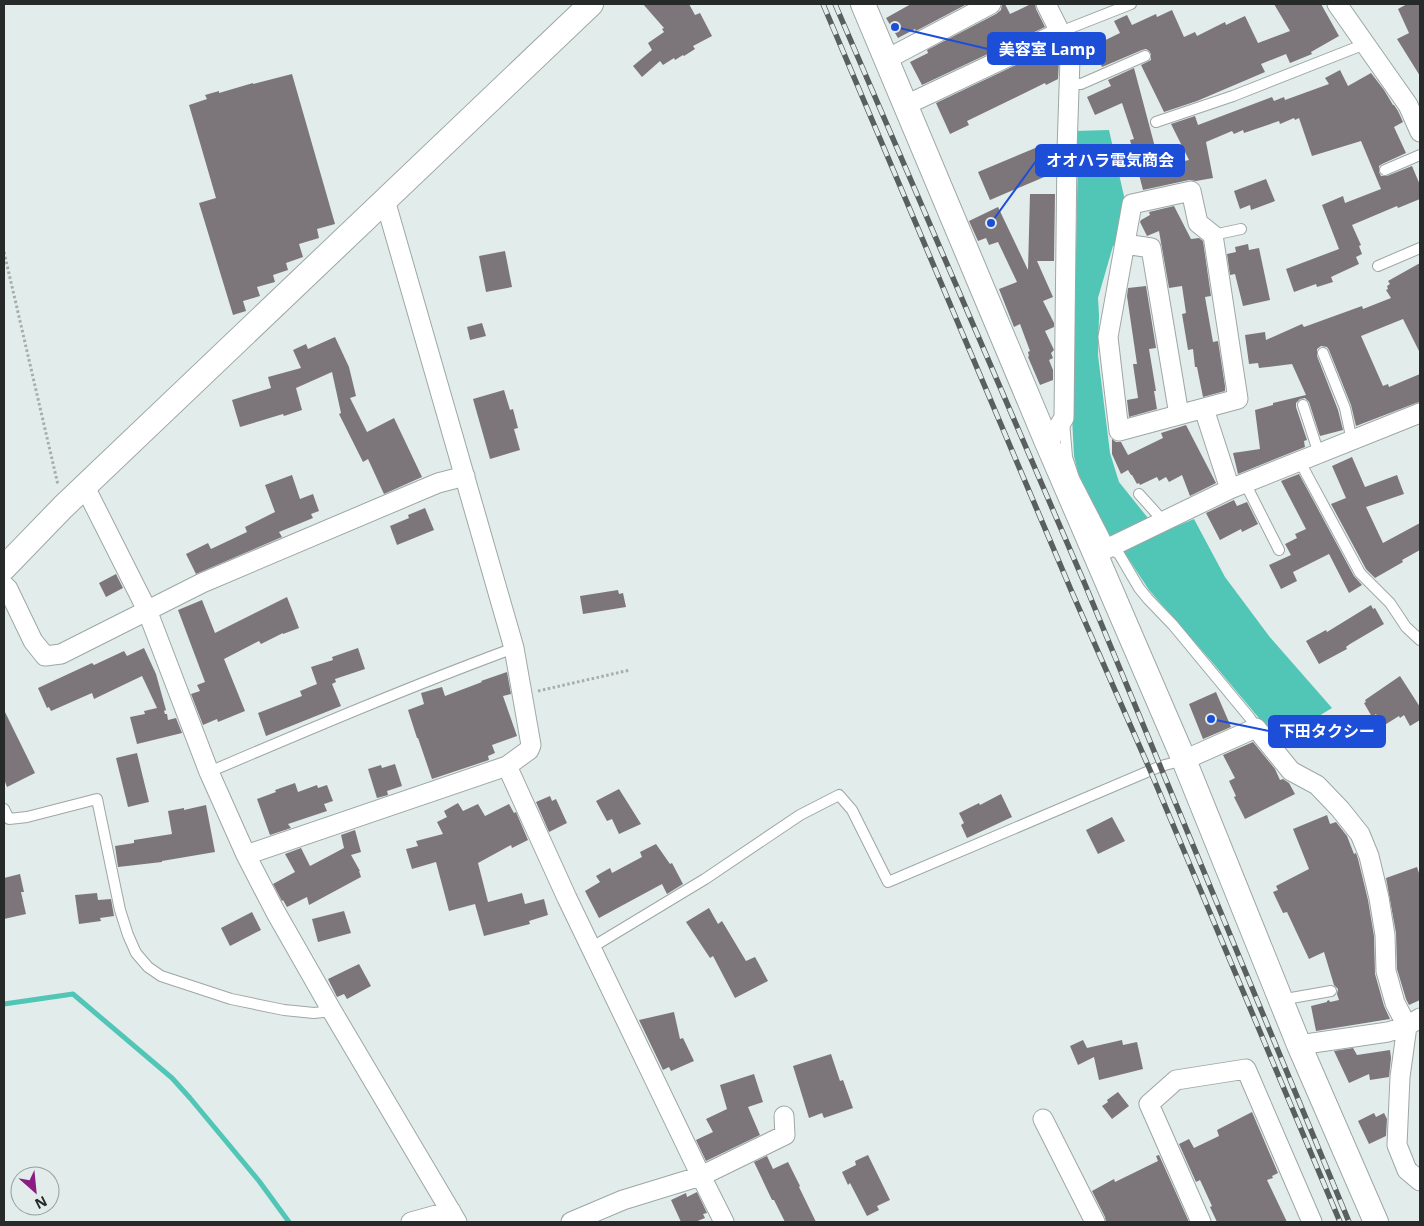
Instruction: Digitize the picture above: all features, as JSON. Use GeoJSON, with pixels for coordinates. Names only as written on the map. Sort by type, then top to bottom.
{"type":"FeatureCollection","features":[{"type":"Feature","properties":{"kind":"street"},"geometry":{"type":"LineString","coordinates":[[4,568],[63,507],[591,4]]}},
{"type":"Feature","properties":{"kind":"street"},"geometry":{"type":"LineString","coordinates":[[863,4],[1046,440],[1103,551],[1298,1045],[1374,1222]]}},
{"type":"Feature","properties":{"kind":"street"},"geometry":{"type":"LineString","coordinates":[[887,60],[991,4]]}},
{"type":"Feature","properties":{"kind":"street"},"geometry":{"type":"LineString","coordinates":[[1046,4],[1060,32],[1070,59],[1064,418],[1053,435],[1046,440]]}},
{"type":"Feature","properties":{"kind":"street"},"geometry":{"type":"LineString","coordinates":[[1338,4],[1365,44],[1411,103],[1420,132]]}},
{"type":"Feature","properties":{"kind":"street"},"geometry":{"type":"LineString","coordinates":[[906,105],[1060,32]]}},
{"type":"Feature","properties":{"kind":"street"},"geometry":{"type":"LineString","coordinates":[[1192,191],[1198,224],[1213,235],[1238,399],[1119,431],[1108,337],[1125,244],[1132,204],[1192,191]]}},
{"type":"Feature","properties":{"kind":"street"},"geometry":{"type":"LineString","coordinates":[[246,855],[507,766],[529,750],[531,745],[514,648],[385,200]]}},
{"type":"Feature","properties":{"kind":"street"},"geometry":{"type":"LineString","coordinates":[[1125,244],[1151,248],[1179,415]]}},
{"type":"Feature","properties":{"kind":"street"},"geometry":{"type":"LineString","coordinates":[[1204,409],[1237,486]]}},
{"type":"Feature","properties":{"kind":"street"},"geometry":{"type":"LineString","coordinates":[[1103,551],[1237,486],[1420,413]]}},
{"type":"Feature","properties":{"kind":"street"},"geometry":{"type":"LineString","coordinates":[[4,586],[8,589],[33,640],[45,656],[61,654],[202,583],[438,483],[465,476]]}},
{"type":"Feature","properties":{"kind":"street"},"geometry":{"type":"LineString","coordinates":[[85,487],[147,610],[209,772],[246,855],[275,911],[332,1011],[454,1217],[411,1222]]}},
{"type":"Feature","properties":{"kind":"street"},"geometry":{"type":"LineString","coordinates":[[1184,760],[1256,728],[1291,771],[1317,785],[1340,809],[1360,834],[1369,856],[1385,935],[1386,971],[1395,1003],[1414,1022]]}},
{"type":"Feature","properties":{"kind":"street"},"geometry":{"type":"LineString","coordinates":[[507,766],[590,946],[724,1222]]}},
{"type":"Feature","properties":{"kind":"street"},"geometry":{"type":"LineString","coordinates":[[1298,1045],[1388,1032],[1414,1022]]}},
{"type":"Feature","properties":{"kind":"street"},"geometry":{"type":"LineString","coordinates":[[1414,1022],[1400,1077],[1397,1145],[1407,1170],[1418,1177]]}},
{"type":"Feature","properties":{"kind":"street"},"geometry":{"type":"LineString","coordinates":[[1201,1222],[1149,1104],[1176,1080],[1246,1069],[1312,1222]]}},
{"type":"Feature","properties":{"kind":"street"},"geometry":{"type":"LineString","coordinates":[[571,1222],[623,1200],[701,1176],[784,1135],[784,1116]]}},
{"type":"Feature","properties":{"kind":"street"},"geometry":{"type":"LineString","coordinates":[[1043,1119],[1095,1222]]}},
{"type":"Feature","properties":{"kind":"lane"},"geometry":{"type":"LineString","coordinates":[[1060,32],[1131,4]]}},
{"type":"Feature","properties":{"kind":"lane"},"geometry":{"type":"LineString","coordinates":[[1156,122],[1234,96],[1365,44]]}},
{"type":"Feature","properties":{"kind":"lane"},"geometry":{"type":"LineString","coordinates":[[1069,84],[1081,84],[1145,56]]}},
{"type":"Feature","properties":{"kind":"lane"},"geometry":{"type":"LineString","coordinates":[[1385,170],[1420,155]]}},
{"type":"Feature","properties":{"kind":"lane"},"geometry":{"type":"LineString","coordinates":[[1213,235],[1241,229]]}},
{"type":"Feature","properties":{"kind":"lane"},"geometry":{"type":"LineString","coordinates":[[1378,266],[1420,248]]}},
{"type":"Feature","properties":{"kind":"lane"},"geometry":{"type":"LineString","coordinates":[[1323,353],[1346,408],[1352,440]]}},
{"type":"Feature","properties":{"kind":"lane"},"geometry":{"type":"LineString","coordinates":[[1303,405],[1319,454]]}},
{"type":"Feature","properties":{"kind":"lane"},"geometry":{"type":"LineString","coordinates":[[1064,418],[1066,457],[1103,551],[1119,554],[1139,588],[1173,625],[1250,718],[1256,728]]}},
{"type":"Feature","properties":{"kind":"lane"},"geometry":{"type":"LineString","coordinates":[[1300,462],[1360,573],[1390,603],[1406,627],[1420,640]]}},
{"type":"Feature","properties":{"kind":"lane"},"geometry":{"type":"LineString","coordinates":[[1237,486],[1279,550]]}},
{"type":"Feature","properties":{"kind":"lane"},"geometry":{"type":"LineString","coordinates":[[1139,494],[1162,522]]}},
{"type":"Feature","properties":{"kind":"lane"},"geometry":{"type":"LineString","coordinates":[[209,772],[372,703],[514,648]]}},
{"type":"Feature","properties":{"kind":"lane"},"geometry":{"type":"LineString","coordinates":[[590,946],[705,879],[800,814],[838,795],[852,810],[888,882],[1160,766],[1184,760]]}},
{"type":"Feature","properties":{"kind":"lane"},"geometry":{"type":"LineString","coordinates":[[4,809],[9,819],[26,817],[97,799],[120,910],[128,935],[136,953],[148,967],[161,976],[231,999],[284,1010],[314,1013],[332,1011]]}},
{"type":"Feature","properties":{"kind":"lane"},"geometry":{"type":"LineString","coordinates":[[1280,1000],[1331,991]]}},
{"type":"Feature","properties":{"kind":"path"},"geometry":{"type":"LineString","coordinates":[[4,252],[63,507]]}},
{"type":"Feature","properties":{"kind":"path"},"geometry":{"type":"LineString","coordinates":[[521,694],[630,670]]}},
{"type":"Feature","properties":{"kind":"shaded area"},"geometry":{"type":"Polygon","coordinates":[[[1109,130],[1126,205],[1117,244],[1113,246],[1098,298],[1098,355],[1110,453],[1119,482],[1160,533],[1194,519],[1225,577],[1269,636],[1332,708],[1278,741],[1149,590],[1124,552],[1108,535],[1078,473],[1074,456],[1070,378],[1075,298],[1078,152],[1073,150],[1074,131],[1109,130]]]}},
{"type":"Feature","properties":{"kind":"building"},"geometry":{"type":"Polygon","coordinates":[[[643,4],[689,4],[695,15],[700,13],[712,36],[693,46],[695,49],[684,56],[675,60],[674,58],[663,65],[660,61],[642,77],[633,66],[652,50],[648,43],[664,32],[662,29],[664,28],[643,4]]]}},
{"type":"Feature","properties":{"kind":"building"},"geometry":{"type":"Polygon","coordinates":[[[911,4],[967,4],[916,31],[915,29],[898,38],[886,18],[911,4]]]}},
{"type":"Feature","properties":{"kind":"building"},"geometry":{"type":"Polygon","coordinates":[[[1002,4],[1005,4],[1010,14],[1035,4],[1045,27],[922,85],[910,62],[928,53],[927,50],[996,14],[1001,10],[1002,4]]]}},
{"type":"Feature","properties":{"kind":"building"},"geometry":{"type":"Polygon","coordinates":[[[1274,4],[1321,4],[1339,36],[1311,52],[1312,54],[1290,63],[1286,54],[1261,64],[1265,72],[1197,101],[1164,112],[1141,65],[1151,60],[1149,51],[1146,49],[1142,50],[1102,67],[1093,46],[1120,33],[1114,21],[1127,15],[1132,25],[1156,14],[1157,17],[1172,10],[1184,37],[1195,32],[1197,36],[1225,22],[1226,25],[1245,16],[1258,43],[1290,31],[1274,4]]]}},
{"type":"Feature","properties":{"kind":"building"},"geometry":{"type":"Polygon","coordinates":[[[1407,4],[1420,4],[1420,76],[1397,39],[1409,33],[1398,9],[1407,4]]]}},
{"type":"Feature","properties":{"kind":"building"},"geometry":{"type":"Polygon","coordinates":[[[1054,47],[1059,61],[1058,79],[1046,85],[1045,83],[967,121],[969,125],[950,134],[936,103],[1054,47]]]}},
{"type":"Feature","properties":{"kind":"building"},"geometry":{"type":"Polygon","coordinates":[[[1134,68],[1160,166],[1189,160],[1171,124],[1195,116],[1198,125],[1272,97],[1274,101],[1284,97],[1285,100],[1329,84],[1325,78],[1340,70],[1348,86],[1371,73],[1398,111],[1403,122],[1394,127],[1406,153],[1379,166],[1379,172],[1381,176],[1387,176],[1412,166],[1420,185],[1420,199],[1398,208],[1397,206],[1352,225],[1361,245],[1359,246],[1362,254],[1356,257],[1359,264],[1331,277],[1333,282],[1317,287],[1316,284],[1294,292],[1286,269],[1339,249],[1322,205],[1343,196],[1345,203],[1381,189],[1361,141],[1312,156],[1299,118],[1295,120],[1294,118],[1280,124],[1279,121],[1244,133],[1243,130],[1234,134],[1232,131],[1206,142],[1213,178],[1196,181],[1189,180],[1143,190],[1130,140],[1134,139],[1122,103],[1095,115],[1087,97],[1111,86],[1108,80],[1134,68]]]}},
{"type":"Feature","properties":{"kind":"building"},"geometry":{"type":"Polygon","coordinates":[[[292,74],[335,224],[317,229],[319,238],[299,244],[303,257],[286,263],[288,270],[273,275],[275,282],[257,287],[260,296],[243,301],[246,311],[233,315],[199,203],[216,198],[189,105],[207,99],[205,95],[292,74]]]}},
{"type":"Feature","properties":{"kind":"building"},"geometry":{"type":"Polygon","coordinates":[[[1045,144],[1056,172],[990,200],[978,172],[1045,144]]]}},
{"type":"Feature","properties":{"kind":"building"},"geometry":{"type":"Polygon","coordinates":[[[1266,179],[1275,201],[1251,210],[1250,205],[1240,209],[1234,191],[1266,179]]]}},
{"type":"Feature","properties":{"kind":"building"},"geometry":{"type":"Polygon","coordinates":[[[1030,194],[1055,194],[1054,261],[1037,261],[1053,297],[1043,301],[1054,323],[1054,327],[1045,331],[1054,350],[1051,353],[1053,358],[1049,360],[1053,370],[1053,380],[1040,385],[1028,357],[1028,352],[1030,351],[1020,324],[1014,327],[999,289],[1017,282],[998,242],[989,245],[986,238],[978,241],[969,221],[998,207],[1028,270],[1030,194]]]}},
{"type":"Feature","properties":{"kind":"building"},"geometry":{"type":"Polygon","coordinates":[[[1174,206],[1191,239],[1199,238],[1203,241],[1211,296],[1205,297],[1213,342],[1218,341],[1225,391],[1203,397],[1197,367],[1195,367],[1193,349],[1188,350],[1182,314],[1186,313],[1182,286],[1169,288],[1159,231],[1147,236],[1140,222],[1150,215],[1149,212],[1174,206]]]}},
{"type":"Feature","properties":{"kind":"building"},"geometry":{"type":"Polygon","coordinates":[[[1248,244],[1249,250],[1259,248],[1270,300],[1243,306],[1235,274],[1230,275],[1227,254],[1236,252],[1235,247],[1248,244]]]}},
{"type":"Feature","properties":{"kind":"building"},"geometry":{"type":"Polygon","coordinates":[[[505,251],[512,287],[486,292],[479,256],[505,251]]]}},
{"type":"Feature","properties":{"kind":"building"},"geometry":{"type":"Polygon","coordinates":[[[1420,263],[1420,353],[1403,319],[1361,336],[1383,386],[1388,384],[1389,387],[1420,374],[1420,402],[1356,426],[1351,405],[1329,350],[1327,347],[1321,346],[1317,349],[1317,356],[1338,410],[1343,430],[1320,436],[1309,402],[1305,398],[1300,399],[1296,403],[1296,407],[1307,440],[1304,441],[1305,447],[1238,474],[1233,453],[1260,449],[1255,410],[1273,405],[1273,403],[1306,395],[1292,364],[1259,368],[1258,363],[1249,364],[1245,335],[1265,332],[1266,340],[1302,324],[1304,327],[1362,306],[1363,309],[1391,298],[1386,290],[1390,284],[1388,281],[1420,263]]]}},
{"type":"Feature","properties":{"kind":"building"},"geometry":{"type":"Polygon","coordinates":[[[1146,286],[1156,348],[1149,349],[1157,409],[1129,417],[1127,400],[1138,398],[1133,364],[1137,364],[1127,296],[1128,288],[1146,286]]]}},
{"type":"Feature","properties":{"kind":"building"},"geometry":{"type":"Polygon","coordinates":[[[482,323],[486,336],[470,340],[467,327],[482,323]]]}},
{"type":"Feature","properties":{"kind":"building"},"geometry":{"type":"Polygon","coordinates":[[[335,337],[349,367],[356,396],[350,398],[367,432],[394,418],[422,477],[384,494],[368,459],[363,462],[339,414],[341,413],[332,372],[296,388],[302,410],[240,427],[232,400],[271,388],[268,377],[301,368],[293,350],[306,344],[308,349],[335,337]]]}},
{"type":"Feature","properties":{"kind":"building"},"geometry":{"type":"Polygon","coordinates":[[[504,390],[510,410],[513,409],[518,428],[514,429],[520,450],[490,459],[473,399],[504,390]]]}},
{"type":"Feature","properties":{"kind":"building"},"geometry":{"type":"Polygon","coordinates":[[[1186,425],[1216,483],[1190,496],[1182,475],[1169,482],[1166,477],[1159,481],[1157,477],[1140,485],[1139,483],[1137,484],[1128,470],[1121,474],[1112,454],[1112,439],[1116,442],[1121,442],[1128,455],[1163,438],[1161,433],[1186,425]]]}},
{"type":"Feature","properties":{"kind":"building"},"geometry":{"type":"Polygon","coordinates":[[[1352,457],[1365,487],[1397,475],[1404,494],[1366,507],[1383,543],[1420,523],[1420,550],[1375,578],[1366,569],[1331,504],[1346,498],[1332,466],[1352,457]]]}},
{"type":"Feature","properties":{"kind":"building"},"geometry":{"type":"Polygon","coordinates":[[[1299,474],[1354,576],[1362,585],[1349,593],[1329,554],[1293,572],[1297,581],[1281,589],[1269,565],[1291,555],[1285,544],[1297,538],[1295,534],[1306,529],[1281,481],[1299,474]]]}},
{"type":"Feature","properties":{"kind":"building"},"geometry":{"type":"Polygon","coordinates":[[[292,475],[300,499],[313,494],[319,511],[311,514],[313,518],[279,532],[282,537],[196,574],[186,554],[208,543],[211,549],[247,532],[245,527],[275,512],[265,485],[292,475]]]}},
{"type":"Feature","properties":{"kind":"building"},"geometry":{"type":"Polygon","coordinates":[[[1234,500],[1237,506],[1247,502],[1258,524],[1242,532],[1241,529],[1220,540],[1206,513],[1234,500]]]}},
{"type":"Feature","properties":{"kind":"building"},"geometry":{"type":"Polygon","coordinates":[[[425,508],[434,530],[397,545],[390,526],[409,518],[408,515],[425,508]]]}},
{"type":"Feature","properties":{"kind":"building"},"geometry":{"type":"Polygon","coordinates":[[[116,574],[123,588],[106,597],[99,583],[116,574]]]}},
{"type":"Feature","properties":{"kind":"building"},"geometry":{"type":"Polygon","coordinates":[[[618,590],[619,594],[623,593],[626,607],[583,614],[580,596],[618,590]]]}},
{"type":"Feature","properties":{"kind":"building"},"geometry":{"type":"Polygon","coordinates":[[[287,597],[299,628],[283,633],[261,644],[259,641],[224,659],[245,711],[218,722],[217,719],[203,725],[191,694],[200,691],[197,685],[205,682],[178,610],[202,600],[215,633],[287,597]]]}},
{"type":"Feature","properties":{"kind":"building"},"geometry":{"type":"Polygon","coordinates":[[[1371,605],[1373,609],[1375,608],[1384,624],[1350,644],[1346,647],[1347,649],[1319,664],[1306,641],[1326,630],[1327,632],[1371,605]]]}},
{"type":"Feature","properties":{"kind":"building"},"geometry":{"type":"Polygon","coordinates":[[[144,648],[156,674],[166,710],[164,711],[165,714],[167,714],[168,720],[176,718],[182,733],[137,744],[130,717],[145,714],[144,711],[157,708],[142,676],[94,699],[92,693],[51,711],[49,707],[47,708],[38,688],[92,663],[94,665],[124,651],[127,656],[144,648]]]}},
{"type":"Feature","properties":{"kind":"building"},"geometry":{"type":"Polygon","coordinates":[[[358,648],[365,669],[335,679],[336,682],[332,684],[341,706],[266,736],[258,713],[302,696],[300,691],[317,684],[311,667],[333,660],[332,657],[358,648]]]}},
{"type":"Feature","properties":{"kind":"building"},"geometry":{"type":"Polygon","coordinates":[[[507,672],[511,694],[503,696],[517,736],[492,745],[495,753],[488,756],[489,760],[432,779],[408,710],[424,704],[421,693],[442,687],[445,696],[507,672]]]}},
{"type":"Feature","properties":{"kind":"building"},"geometry":{"type":"Polygon","coordinates":[[[1400,676],[1420,707],[1420,720],[1410,726],[1404,715],[1383,726],[1376,714],[1372,717],[1364,703],[1366,702],[1365,700],[1400,676]]]}},
{"type":"Feature","properties":{"kind":"building"},"geometry":{"type":"Polygon","coordinates":[[[1216,692],[1231,727],[1203,739],[1189,704],[1216,692]]]}},
{"type":"Feature","properties":{"kind":"building"},"geometry":{"type":"Polygon","coordinates":[[[4,710],[35,773],[7,787],[4,779],[4,710]]]}},
{"type":"Feature","properties":{"kind":"building"},"geometry":{"type":"Polygon","coordinates":[[[1253,742],[1275,769],[1280,780],[1283,779],[1289,783],[1295,794],[1245,819],[1234,797],[1236,796],[1229,781],[1235,778],[1223,755],[1253,742]]]}},
{"type":"Feature","properties":{"kind":"building"},"geometry":{"type":"Polygon","coordinates":[[[137,753],[149,802],[128,807],[116,758],[137,753]]]}},
{"type":"Feature","properties":{"kind":"building"},"geometry":{"type":"Polygon","coordinates":[[[395,764],[402,786],[387,791],[388,795],[377,798],[368,769],[381,765],[382,768],[395,764]]]}},
{"type":"Feature","properties":{"kind":"building"},"geometry":{"type":"Polygon","coordinates":[[[295,783],[298,792],[317,785],[318,788],[327,785],[333,801],[324,804],[327,811],[288,824],[291,828],[270,835],[257,799],[295,783]]]}},
{"type":"Feature","properties":{"kind":"building"},"geometry":{"type":"Polygon","coordinates":[[[619,789],[641,824],[619,834],[612,819],[607,821],[596,801],[619,789]]]}},
{"type":"Feature","properties":{"kind":"building"},"geometry":{"type":"Polygon","coordinates":[[[1001,794],[1012,817],[967,838],[961,825],[964,823],[959,813],[1001,794]]]}},
{"type":"Feature","properties":{"kind":"building"},"geometry":{"type":"Polygon","coordinates":[[[550,796],[552,801],[556,799],[567,823],[549,832],[536,802],[550,796]]]}},
{"type":"Feature","properties":{"kind":"building"},"geometry":{"type":"Polygon","coordinates":[[[458,803],[463,811],[478,804],[485,816],[509,804],[514,813],[516,812],[528,840],[512,848],[511,845],[478,863],[488,902],[522,893],[525,904],[544,899],[548,915],[529,921],[530,924],[484,936],[475,904],[449,911],[436,862],[412,869],[406,849],[418,846],[416,841],[443,834],[437,822],[447,817],[444,811],[458,803]]]}},
{"type":"Feature","properties":{"kind":"building"},"geometry":{"type":"Polygon","coordinates":[[[206,805],[215,852],[162,862],[118,867],[115,846],[134,843],[134,840],[172,834],[168,811],[184,808],[184,810],[206,805]]]}},
{"type":"Feature","properties":{"kind":"building"},"geometry":{"type":"Polygon","coordinates":[[[1327,815],[1330,824],[1336,822],[1347,836],[1358,859],[1374,936],[1375,974],[1384,1006],[1390,1019],[1316,1031],[1311,1006],[1329,1000],[1330,1002],[1339,1000],[1338,989],[1334,985],[1324,952],[1309,959],[1287,912],[1283,913],[1273,892],[1278,890],[1276,886],[1309,869],[1293,829],[1327,815]]]}},
{"type":"Feature","properties":{"kind":"building"},"geometry":{"type":"Polygon","coordinates":[[[1112,817],[1125,841],[1098,854],[1086,830],[1112,817]]]}},
{"type":"Feature","properties":{"kind":"building"},"geometry":{"type":"Polygon","coordinates":[[[355,830],[361,852],[351,855],[360,871],[361,877],[309,905],[307,897],[287,907],[273,884],[295,872],[285,854],[301,848],[310,866],[344,848],[341,835],[355,830]]]}},
{"type":"Feature","properties":{"kind":"building"},"geometry":{"type":"Polygon","coordinates":[[[656,844],[670,864],[672,863],[683,884],[667,894],[662,884],[599,918],[585,891],[600,882],[596,876],[610,868],[612,873],[642,857],[640,852],[656,844]]]}},
{"type":"Feature","properties":{"kind":"building"},"geometry":{"type":"Polygon","coordinates":[[[1417,867],[1420,876],[1420,1000],[1409,1005],[1397,969],[1396,933],[1386,878],[1417,867]]]}},
{"type":"Feature","properties":{"kind":"building"},"geometry":{"type":"Polygon","coordinates":[[[20,874],[24,892],[21,892],[26,914],[4,919],[4,878],[20,874]]]}},
{"type":"Feature","properties":{"kind":"building"},"geometry":{"type":"Polygon","coordinates":[[[97,893],[98,900],[111,899],[114,916],[100,918],[101,921],[79,924],[75,895],[97,893]]]}},
{"type":"Feature","properties":{"kind":"building"},"geometry":{"type":"Polygon","coordinates":[[[709,908],[718,924],[722,921],[746,961],[755,957],[768,981],[735,998],[713,956],[710,958],[686,922],[709,908]]]}},
{"type":"Feature","properties":{"kind":"building"},"geometry":{"type":"Polygon","coordinates":[[[344,911],[351,933],[318,942],[312,919],[344,911]]]}},
{"type":"Feature","properties":{"kind":"building"},"geometry":{"type":"Polygon","coordinates":[[[252,912],[261,930],[230,946],[221,928],[252,912]]]}},
{"type":"Feature","properties":{"kind":"building"},"geometry":{"type":"Polygon","coordinates":[[[359,964],[371,986],[347,999],[344,994],[337,997],[328,979],[359,964]]]}},
{"type":"Feature","properties":{"kind":"building"},"geometry":{"type":"Polygon","coordinates":[[[674,1012],[680,1039],[683,1038],[694,1061],[671,1071],[669,1067],[663,1070],[639,1020],[674,1012]]]}},
{"type":"Feature","properties":{"kind":"building"},"geometry":{"type":"Polygon","coordinates":[[[1083,1040],[1087,1048],[1122,1040],[1123,1045],[1137,1042],[1143,1069],[1099,1080],[1094,1057],[1078,1065],[1070,1046],[1083,1040]]]}},
{"type":"Feature","properties":{"kind":"building"},"geometry":{"type":"Polygon","coordinates":[[[1353,1048],[1357,1055],[1390,1050],[1389,1077],[1370,1080],[1369,1074],[1349,1083],[1334,1051],[1353,1048]]]}},
{"type":"Feature","properties":{"kind":"building"},"geometry":{"type":"Polygon","coordinates":[[[831,1054],[840,1081],[843,1080],[853,1108],[824,1118],[822,1113],[809,1118],[793,1066],[831,1054]]]}},
{"type":"Feature","properties":{"kind":"building"},"geometry":{"type":"Polygon","coordinates":[[[754,1074],[763,1102],[748,1107],[760,1135],[706,1161],[696,1140],[713,1132],[706,1119],[727,1109],[720,1085],[754,1074]]]}},
{"type":"Feature","properties":{"kind":"building"},"geometry":{"type":"Polygon","coordinates":[[[1118,1092],[1129,1106],[1112,1119],[1102,1106],[1118,1092]]]}},
{"type":"Feature","properties":{"kind":"building"},"geometry":{"type":"Polygon","coordinates":[[[1252,1112],[1278,1173],[1272,1176],[1273,1178],[1267,1180],[1287,1222],[1217,1222],[1200,1180],[1196,1182],[1179,1144],[1189,1139],[1194,1148],[1219,1136],[1217,1130],[1252,1112]]]}},
{"type":"Feature","properties":{"kind":"building"},"geometry":{"type":"Polygon","coordinates":[[[1374,1113],[1376,1117],[1384,1113],[1387,1119],[1386,1136],[1369,1144],[1358,1121],[1374,1113]]]}},
{"type":"Feature","properties":{"kind":"building"},"geometry":{"type":"Polygon","coordinates":[[[868,1155],[890,1200],[877,1206],[879,1210],[867,1216],[850,1183],[848,1185],[842,1172],[856,1165],[855,1161],[868,1155]]]}},
{"type":"Feature","properties":{"kind":"building"},"geometry":{"type":"Polygon","coordinates":[[[1159,1155],[1189,1222],[1106,1222],[1092,1191],[1114,1179],[1115,1182],[1158,1161],[1156,1156],[1159,1155]]]}},
{"type":"Feature","properties":{"kind":"building"},"geometry":{"type":"Polygon","coordinates":[[[767,1156],[773,1169],[788,1162],[816,1222],[785,1222],[754,1162],[767,1156]]]}},
{"type":"Feature","properties":{"kind":"building"},"geometry":{"type":"Polygon","coordinates":[[[697,1192],[707,1213],[703,1214],[705,1218],[695,1222],[681,1222],[671,1200],[686,1193],[687,1197],[697,1192]]]}},
{"type":"Feature","properties":{"kind":"waterway"},"geometry":{"type":"LineString","coordinates":[[4,1004],[73,994],[172,1078],[259,1181],[289,1222]]}},
{"type":"Feature","properties":{"kind":"railway"},"geometry":{"type":"LineString","coordinates":[[823,4],[1071,590],[1150,770],[1340,1222]]}},
{"type":"Feature","properties":{"kind":"railway"},"geometry":{"type":"LineString","coordinates":[[835,4],[1084,582],[1349,1222]]}},
{"type":"Feature","properties":{"kind":"place","name":"美容室 Lamp"},"geometry":{"type":"Point","coordinates":[895,27]}},
{"type":"Feature","properties":{"kind":"place","name":"オオハラ電気商会"},"geometry":{"type":"Point","coordinates":[991,223]}},
{"type":"Feature","properties":{"kind":"place","name":"下田タクシー"},"geometry":{"type":"Point","coordinates":[1211,719]}}]}
